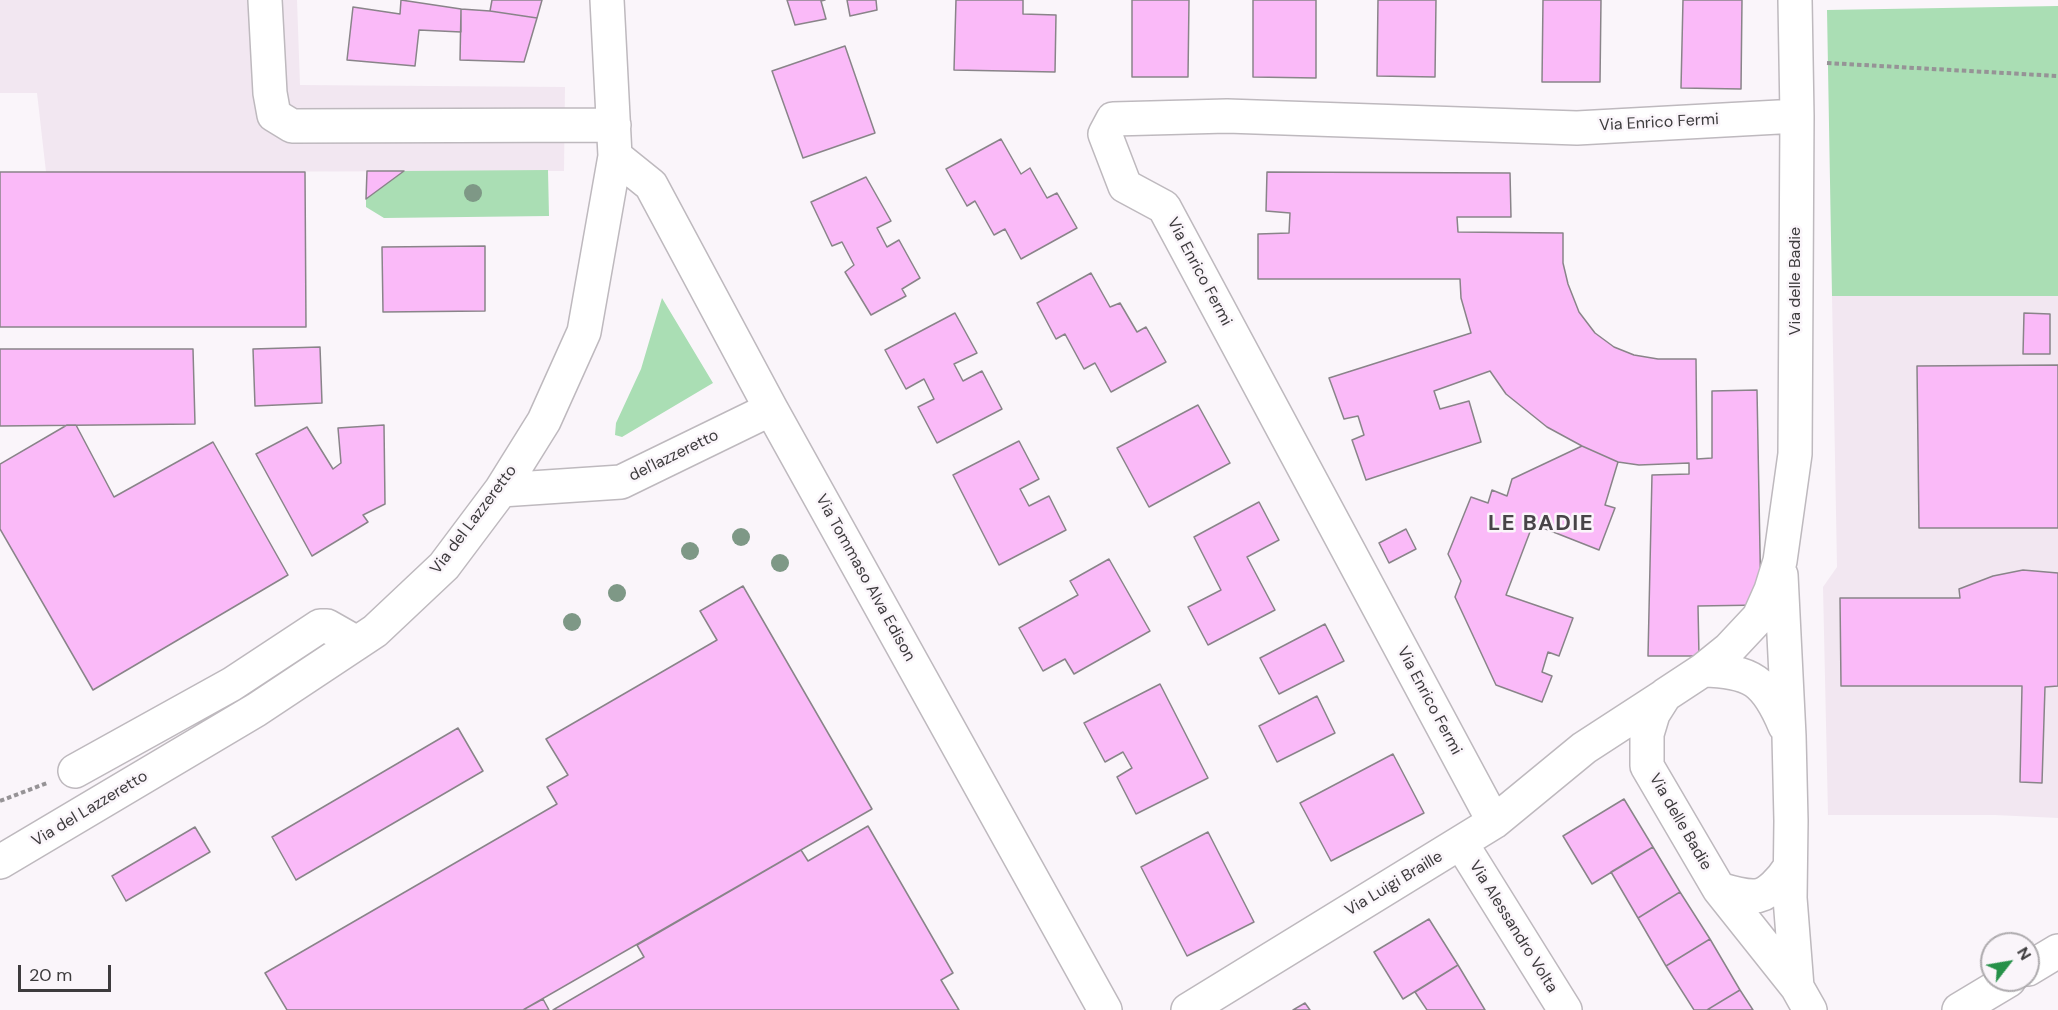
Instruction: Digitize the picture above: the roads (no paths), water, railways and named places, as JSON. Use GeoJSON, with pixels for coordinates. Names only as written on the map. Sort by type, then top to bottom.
{"type":"FeatureCollection","features":[{"type":"Feature","properties":{"kind":"street"},"geometry":{"type":"LineString","coordinates":[[265,0],[270,93],[274,115],[292,126],[614,140]]}},
{"type":"Feature","properties":{"kind":"street","name":"Via del Lazzeretto"},"geometry":{"type":"LineString","coordinates":[[0,862],[256,710],[375,631],[444,566],[501,490],[544,421],[584,332],[614,140],[607,0]]}},
{"type":"Feature","properties":{"kind":"street","name":"Via delle Badie"},"geometry":{"type":"LineString","coordinates":[[1796,0],[1795,454],[1780,561],[1772,590],[1759,616],[1729,650],[1665,695],[1653,714],[1647,734],[1647,766],[1719,889],[1803,998]]}},
{"type":"Feature","properties":{"kind":"street","name":"Via Enrico Fermi"},"geometry":{"type":"LineString","coordinates":[[1494,822],[1164,207],[1125,186],[1105,134],[1113,119],[1227,116],[1577,128],[1797,116]]}},
{"type":"Feature","properties":{"kind":"street","name":"Via Tommaso Alva Edison"},"geometry":{"type":"LineString","coordinates":[[614,140],[651,185],[771,409],[1105,1010]]}},
{"type":"Feature","properties":{"kind":"street","name":"del'lazzeretto"},"geometry":{"type":"LineString","coordinates":[[501,490],[621,482],[771,409]]}},
{"type":"Feature","properties":{"kind":"street","name":"Via delle Badie"},"geometry":{"type":"LineString","coordinates":[[1780,561],[1789,736],[1790,898],[1803,998]]}},
{"type":"Feature","properties":{"kind":"street"},"geometry":{"type":"LineString","coordinates":[[75,771],[232,684],[320,626],[327,626],[357,643]]}},
{"type":"Feature","properties":{"kind":"street","name":"Via delle Badie"},"geometry":{"type":"LineString","coordinates":[[1703,670],[1729,670],[1753,679],[1769,693],[1789,736]]}},
{"type":"Feature","properties":{"kind":"street","name":"Via Luigi Braille"},"geometry":{"type":"LineString","coordinates":[[1188,1010],[1494,822],[1590,745],[1665,695]]}},
{"type":"Feature","properties":{"kind":"street"},"geometry":{"type":"LineString","coordinates":[[1590,745],[1614,741],[1623,744],[1647,766]]}},
{"type":"Feature","properties":{"kind":"street","name":"Via Alessandro Volta"},"geometry":{"type":"LineString","coordinates":[[1461,843],[1565,1010]]}},
{"type":"Feature","properties":{"kind":"street","name":"Via delle Badie"},"geometry":{"type":"LineString","coordinates":[[1719,889],[1755,897],[1770,889],[1783,878],[1790,867]]}},
{"type":"Feature","properties":{"kind":"street"},"geometry":{"type":"LineString","coordinates":[[2040,962],[2058,951]]}},
{"type":"Feature","properties":{"kind":"street"},"geometry":{"type":"LineString","coordinates":[[1959,1010],[1989,992]]}},
{"type":"Feature","properties":{"kind":"district","name":"LE BADIE"},"geometry":{"type":"Point","coordinates":[1541,524]}}]}
